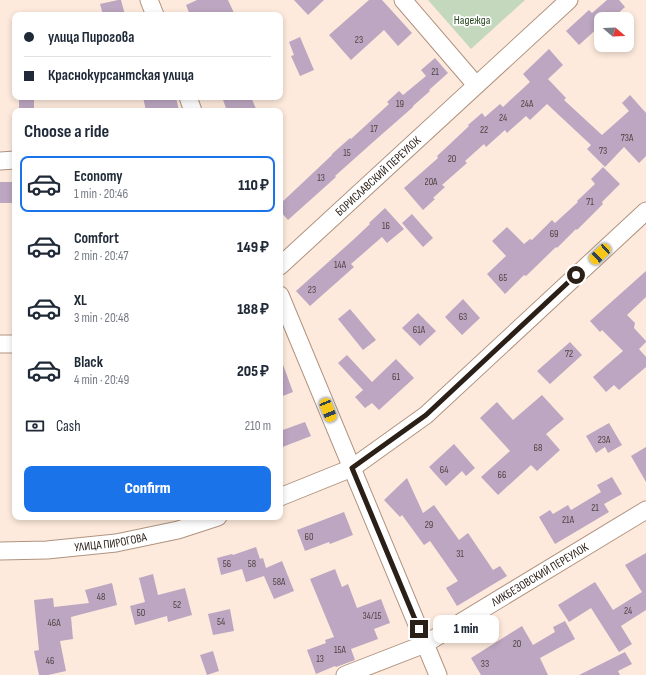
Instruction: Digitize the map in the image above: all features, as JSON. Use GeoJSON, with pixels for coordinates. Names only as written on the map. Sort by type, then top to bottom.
{"type":"FeatureCollection","features":[{"type":"Feature","properties":{"kind":"street"},"geometry":{"type":"LineString","coordinates":[[149,0],[154,12]]}},
{"type":"Feature","properties":{"kind":"street"},"geometry":{"type":"LineString","coordinates":[[403,0],[476,85]]}},
{"type":"Feature","properties":{"kind":"street","name":"БОРИСЛАВСКИЙ ПЕРЕУЛОК"},"geometry":{"type":"LineString","coordinates":[[283,263],[569,0]]}},
{"type":"Feature","properties":{"kind":"street"},"geometry":{"type":"LineString","coordinates":[[0,161],[12,160]]}},
{"type":"Feature","properties":{"kind":"street"},"geometry":{"type":"LineString","coordinates":[[283,496],[352,468],[426,415],[646,211]]}},
{"type":"Feature","properties":{"kind":"street"},"geometry":{"type":"LineString","coordinates":[[283,302],[438,675]]}},
{"type":"Feature","properties":{"kind":"street"},"geometry":{"type":"LineString","coordinates":[[0,344],[12,344]]}},
{"type":"Feature","properties":{"kind":"street","name":"ЛИКБЕЗОВСКИЙ ПЕРЕУЛОК"},"geometry":{"type":"LineString","coordinates":[[345,675],[425,644],[646,510]]}},
{"type":"Feature","properties":{"kind":"street","name":"УЛИЦА ПИРОГОВА"},"geometry":{"type":"LineString","coordinates":[[0,551],[47,550],[116,543],[178,530],[209,520]]}},
{"type":"Feature","properties":{"kind":"green space","name":"Надежда"},"geometry":{"type":"Polygon","coordinates":[[[428,0],[525,0],[471,49],[428,0]]]}},
{"type":"Feature","properties":{"kind":"building"},"geometry":{"type":"Polygon","coordinates":[[[121,0],[124,12],[102,12],[100,4],[121,0]]]}},
{"type":"Feature","properties":{"kind":"building"},"geometry":{"type":"Polygon","coordinates":[[[197,0],[228,0],[234,12],[189,12],[186,5],[197,0]]]}},
{"type":"Feature","properties":{"kind":"building"},"geometry":{"type":"Polygon","coordinates":[[[294,0],[324,0],[308,15],[294,0]]]}},
{"type":"Feature","properties":{"kind":"building"},"geometry":{"type":"Polygon","coordinates":[[[369,0],[382,0],[412,33],[398,46],[384,30],[351,60],[329,35],[369,0]]]}},
{"type":"Feature","properties":{"kind":"building"},"geometry":{"type":"Polygon","coordinates":[[[607,0],[619,0],[625,7],[620,12],[594,12],[594,31],[579,45],[566,31],[589,10],[592,13],[607,0]]]}},
{"type":"Feature","properties":{"kind":"building"},"geometry":{"type":"Polygon","coordinates":[[[300,37],[314,70],[300,76],[291,56],[294,55],[289,42],[300,37]]]}},
{"type":"Feature","properties":{"kind":"building"},"geometry":{"type":"Polygon","coordinates":[[[549,49],[563,65],[548,79],[566,98],[564,100],[602,135],[629,111],[622,103],[630,95],[646,113],[646,156],[639,163],[624,147],[605,167],[587,149],[591,145],[547,104],[530,120],[526,116],[507,133],[505,130],[486,147],[484,144],[465,161],[467,163],[442,185],[445,187],[423,210],[404,188],[438,158],[437,156],[482,113],[485,117],[500,104],[503,107],[530,82],[523,74],[549,49]]]}},
{"type":"Feature","properties":{"kind":"building"},"geometry":{"type":"Polygon","coordinates":[[[435,58],[448,73],[413,107],[288,220],[283,214],[283,201],[332,154],[350,138],[351,139],[389,104],[387,102],[399,91],[403,95],[426,76],[421,70],[435,58]]]}},
{"type":"Feature","properties":{"kind":"building"},"geometry":{"type":"Polygon","coordinates":[[[19,100],[34,100],[34,108],[19,108],[19,100]]]}},
{"type":"Feature","properties":{"kind":"building"},"geometry":{"type":"Polygon","coordinates":[[[144,100],[177,100],[178,108],[145,108],[144,100]]]}},
{"type":"Feature","properties":{"kind":"building"},"geometry":{"type":"Polygon","coordinates":[[[223,100],[252,100],[256,108],[226,108],[223,100]]]}},
{"type":"Feature","properties":{"kind":"building"},"geometry":{"type":"Polygon","coordinates":[[[603,167],[620,184],[602,202],[603,204],[577,230],[576,229],[557,248],[556,247],[526,276],[524,275],[505,294],[487,274],[506,256],[492,241],[507,227],[524,244],[530,239],[532,240],[552,220],[555,223],[578,202],[577,201],[595,184],[591,179],[603,167]]]}},
{"type":"Feature","properties":{"kind":"building"},"geometry":{"type":"Polygon","coordinates":[[[0,182],[12,182],[12,203],[0,203],[0,182]]]}},
{"type":"Feature","properties":{"kind":"building"},"geometry":{"type":"Polygon","coordinates":[[[385,208],[404,229],[387,243],[382,237],[351,264],[354,267],[310,306],[296,291],[353,240],[385,208]]]}},
{"type":"Feature","properties":{"kind":"building"},"geometry":{"type":"Polygon","coordinates":[[[412,214],[433,238],[423,247],[402,223],[412,214]]]}},
{"type":"Feature","properties":{"kind":"building"},"geometry":{"type":"Polygon","coordinates":[[[646,271],[646,297],[627,315],[635,323],[634,328],[646,341],[639,349],[646,357],[646,367],[619,390],[614,385],[606,392],[593,377],[623,351],[602,330],[600,332],[590,321],[646,271]]]}},
{"type":"Feature","properties":{"kind":"building"},"geometry":{"type":"Polygon","coordinates":[[[463,299],[480,318],[462,335],[445,317],[463,299]]]}},
{"type":"Feature","properties":{"kind":"building"},"geometry":{"type":"Polygon","coordinates":[[[350,309],[376,340],[363,350],[338,319],[350,309]]]}},
{"type":"Feature","properties":{"kind":"building"},"geometry":{"type":"Polygon","coordinates":[[[418,313],[436,331],[420,346],[402,328],[418,313]]]}},
{"type":"Feature","properties":{"kind":"building"},"geometry":{"type":"Polygon","coordinates":[[[570,342],[582,355],[550,384],[537,371],[570,342]]]}},
{"type":"Feature","properties":{"kind":"building"},"geometry":{"type":"Polygon","coordinates":[[[347,355],[372,382],[396,359],[414,378],[379,410],[372,403],[365,408],[355,397],[363,390],[338,363],[347,355]]]}},
{"type":"Feature","properties":{"kind":"building"},"geometry":{"type":"Polygon","coordinates":[[[283,364],[293,392],[283,396],[283,364]]]}},
{"type":"Feature","properties":{"kind":"building"},"geometry":{"type":"Polygon","coordinates":[[[542,395],[564,419],[546,434],[560,450],[537,471],[531,465],[498,495],[481,477],[510,451],[480,418],[497,402],[513,420],[542,395]]]}},
{"type":"Feature","properties":{"kind":"building"},"geometry":{"type":"Polygon","coordinates":[[[305,422],[311,436],[283,447],[283,430],[305,422]]]}},
{"type":"Feature","properties":{"kind":"building"},"geometry":{"type":"Polygon","coordinates":[[[609,423],[622,445],[608,453],[605,447],[596,453],[586,436],[609,423]]]}},
{"type":"Feature","properties":{"kind":"building"},"geometry":{"type":"Polygon","coordinates":[[[454,444],[475,468],[466,476],[462,471],[446,486],[429,467],[454,444]]]}},
{"type":"Feature","properties":{"kind":"building"},"geometry":{"type":"Polygon","coordinates":[[[646,447],[646,482],[631,456],[646,447]]]}},
{"type":"Feature","properties":{"kind":"building"},"geometry":{"type":"Polygon","coordinates":[[[612,477],[622,494],[604,504],[609,512],[555,544],[539,517],[550,510],[553,514],[568,505],[571,510],[601,492],[597,485],[612,477]]]}},
{"type":"Feature","properties":{"kind":"building"},"geometry":{"type":"Polygon","coordinates":[[[407,478],[423,513],[434,505],[459,540],[468,533],[493,570],[500,566],[507,576],[457,606],[446,588],[458,581],[430,541],[424,545],[402,515],[400,517],[384,500],[407,478]]]}},
{"type":"Feature","properties":{"kind":"building"},"geometry":{"type":"Polygon","coordinates":[[[344,512],[353,535],[330,544],[329,542],[305,551],[297,530],[344,512]]]}},
{"type":"Feature","properties":{"kind":"building"},"geometry":{"type":"Polygon","coordinates":[[[256,547],[260,559],[263,558],[266,568],[282,561],[294,591],[274,599],[264,576],[246,582],[242,569],[221,575],[217,558],[233,555],[256,547]]]}},
{"type":"Feature","properties":{"kind":"building"},"geometry":{"type":"Polygon","coordinates":[[[646,553],[646,610],[621,626],[632,644],[619,652],[591,608],[569,622],[558,605],[595,582],[613,610],[642,592],[625,565],[646,553]]]}},
{"type":"Feature","properties":{"kind":"building"},"geometry":{"type":"Polygon","coordinates":[[[335,569],[342,587],[348,584],[357,608],[381,599],[390,623],[374,629],[378,639],[351,649],[355,660],[316,674],[307,650],[326,643],[325,640],[334,637],[310,579],[335,569]]]}},
{"type":"Feature","properties":{"kind":"building"},"geometry":{"type":"Polygon","coordinates":[[[153,574],[158,595],[185,588],[192,615],[168,622],[167,616],[135,625],[130,606],[145,602],[139,578],[153,574]]]}},
{"type":"Feature","properties":{"kind":"building"},"geometry":{"type":"Polygon","coordinates":[[[112,583],[117,605],[71,617],[73,639],[60,641],[66,671],[48,675],[39,675],[34,651],[39,650],[34,600],[53,598],[54,607],[89,603],[85,590],[112,583]]]}},
{"type":"Feature","properties":{"kind":"building"},"geometry":{"type":"Polygon","coordinates":[[[230,609],[234,631],[213,635],[208,614],[230,609]]]}},
{"type":"Feature","properties":{"kind":"building"},"geometry":{"type":"Polygon","coordinates":[[[565,621],[575,639],[540,658],[548,675],[481,675],[471,658],[522,626],[533,645],[555,632],[553,627],[565,621]]]}},
{"type":"Feature","properties":{"kind":"building"},"geometry":{"type":"Polygon","coordinates":[[[213,651],[219,671],[207,675],[200,655],[213,651]]]}},
{"type":"Feature","properties":{"kind":"building"},"geometry":{"type":"Polygon","coordinates":[[[625,652],[632,664],[618,671],[620,675],[579,675],[625,652]]]}},
{"type":"Feature","properties":{"kind":"route"},"geometry":{"type":"LineString","coordinates":[[419,629],[352,468],[426,415],[576,275]]}}]}
